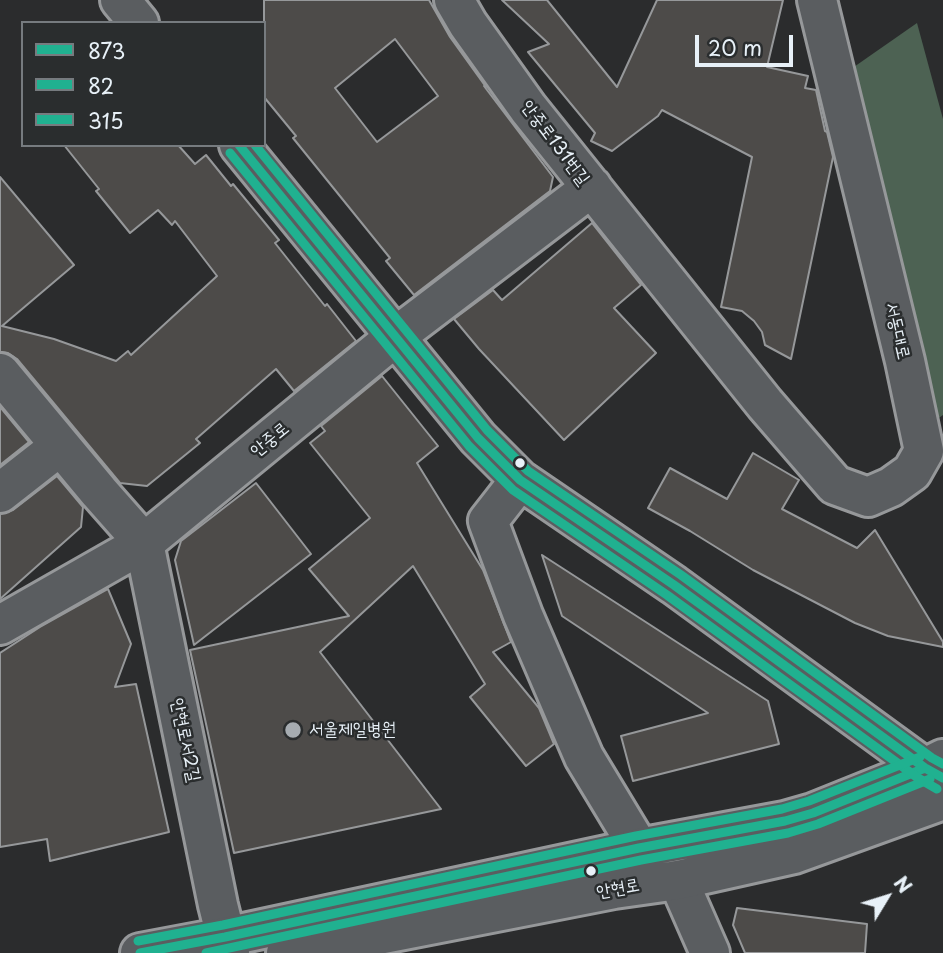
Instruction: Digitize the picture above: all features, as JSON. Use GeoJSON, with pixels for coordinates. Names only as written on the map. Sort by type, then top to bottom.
{"type":"FeatureCollection","features":[{"type":"Feature","properties":{"kind":"main road"},"geometry":{"type":"LineString","coordinates":[[120,0],[137,21]]}},
{"type":"Feature","properties":{"kind":"main road","name":"안중로131번길"},"geometry":{"type":"LineString","coordinates":[[395,337],[592,187],[528,108],[454,0]]}},
{"type":"Feature","properties":{"kind":"main road","name":"서동대로"},"geometry":{"type":"LineString","coordinates":[[592,187],[765,404],[835,485],[868,497],[891,487],[912,471],[933,443],[905,361],[817,0]]}},
{"type":"Feature","properties":{"kind":"main road"},"geometry":{"type":"LineString","coordinates":[[241,147],[478,438],[520,480],[674,585],[939,776]]}},
{"type":"Feature","properties":{"kind":"main road","name":"안중로"},"geometry":{"type":"LineString","coordinates":[[144,543],[395,337]]}},
{"type":"Feature","properties":{"kind":"main road","name":"안현로서2길"},"geometry":{"type":"LineString","coordinates":[[0,373],[144,543],[228,945]]}},
{"type":"Feature","properties":{"kind":"main road"},"geometry":{"type":"LineString","coordinates":[[0,493],[60,446]]}},
{"type":"Feature","properties":{"kind":"main road"},"geometry":{"type":"LineString","coordinates":[[520,480],[488,522],[523,615],[584,757],[639,848]]}},
{"type":"Feature","properties":{"kind":"main road"},"geometry":{"type":"LineString","coordinates":[[0,625],[144,543]]}},
{"type":"Feature","properties":{"kind":"main road","name":"안현로"},"geometry":{"type":"LineString","coordinates":[[140,953],[228,945],[639,848],[785,821],[939,776]]}},
{"type":"Feature","properties":{"kind":"main road","name":"안현로"},"geometry":{"type":"LineString","coordinates":[[286,953],[614,889],[678,880],[794,853],[939,776]]}},
{"type":"Feature","properties":{"kind":"main road"},"geometry":{"type":"LineString","coordinates":[[678,880],[709,953]]}},
{"type":"Feature","properties":{"kind":"green space"},"geometry":{"type":"Polygon","coordinates":[[[917,23],[943,119],[943,415],[930,424],[851,69],[917,23]]]}},
{"type":"Feature","properties":{"kind":"building"},"geometry":{"type":"Polygon","coordinates":[[[264,0],[429,0],[450,37],[486,87],[484,86],[553,177],[550,191],[414,295],[386,261],[390,258],[293,138],[296,136],[266,99],[264,0]],[[395,39],[335,88],[377,142],[438,96],[395,39]]]}},
{"type":"Feature","properties":{"kind":"building"},"geometry":{"type":"Polygon","coordinates":[[[502,0],[547,0],[617,87],[657,0],[783,0],[767,67],[808,76],[805,88],[816,90],[833,157],[791,359],[765,345],[762,332],[742,311],[721,307],[752,157],[662,110],[658,116],[612,151],[591,141],[595,133],[528,52],[549,44],[502,0]]]}},
{"type":"Feature","properties":{"kind":"building"},"geometry":{"type":"Polygon","coordinates":[[[66,147],[180,147],[195,164],[206,155],[279,240],[275,243],[356,341],[294,391],[276,369],[196,439],[200,443],[147,486],[120,483],[17,359],[8,353],[0,352],[0,177],[74,265],[2,326],[54,339],[116,361],[128,351],[131,355],[217,276],[175,221],[172,225],[158,210],[130,233],[96,191],[99,189],[66,147]]]}},
{"type":"Feature","properties":{"kind":"building"},"geometry":{"type":"Polygon","coordinates":[[[592,223],[641,285],[614,308],[656,353],[564,440],[454,319],[493,290],[502,300],[592,223]]]}},
{"type":"Feature","properties":{"kind":"building"},"geometry":{"type":"Polygon","coordinates":[[[382,376],[438,446],[417,463],[483,570],[511,642],[493,652],[539,708],[554,744],[526,766],[470,697],[485,684],[413,566],[320,652],[441,809],[234,853],[190,650],[349,616],[309,569],[370,518],[310,443],[325,431],[321,426],[382,376]]]}},
{"type":"Feature","properties":{"kind":"building"},"geometry":{"type":"Polygon","coordinates":[[[0,407],[29,442],[0,465],[0,407]]]}},
{"type":"Feature","properties":{"kind":"building"},"geometry":{"type":"Polygon","coordinates":[[[753,453],[799,480],[782,509],[857,548],[875,530],[943,642],[943,647],[888,636],[855,623],[753,570],[648,508],[670,468],[727,499],[753,453]]]}},
{"type":"Feature","properties":{"kind":"building"},"geometry":{"type":"Polygon","coordinates":[[[57,476],[83,507],[81,527],[0,599],[0,514],[13,510],[57,476]]]}},
{"type":"Feature","properties":{"kind":"building"},"geometry":{"type":"Polygon","coordinates":[[[256,483],[311,554],[194,645],[175,560],[181,541],[256,483]]]}},
{"type":"Feature","properties":{"kind":"building"},"geometry":{"type":"Polygon","coordinates":[[[542,555],[768,701],[779,744],[633,781],[621,736],[708,713],[562,616],[542,555]]]}},
{"type":"Feature","properties":{"kind":"building"},"geometry":{"type":"Polygon","coordinates":[[[108,589],[131,644],[115,687],[136,684],[169,832],[50,861],[47,839],[0,847],[0,653],[108,589]]]}},
{"type":"Feature","properties":{"kind":"building"},"geometry":{"type":"Polygon","coordinates":[[[737,908],[867,924],[865,953],[745,953],[733,925],[737,908]]]}},
{"type":"Feature","properties":{"kind":"transit line","name":"873"},"geometry":{"type":"LineString","coordinates":[[241,147],[478,438],[520,480],[674,585],[925,768],[943,778]]}},
{"type":"Feature","properties":{"kind":"transit line","name":"315"},"geometry":{"type":"LineString","coordinates":[[257,147],[487,430],[528,471],[681,575],[943,764]]}},
{"type":"Feature","properties":{"kind":"transit line","name":"82"},"geometry":{"type":"LineString","coordinates":[[230,153],[469,446],[513,490],[667,595],[918,778],[937,789]]}},
{"type":"Feature","properties":{"kind":"transit line","name":"315"},"geometry":{"type":"LineString","coordinates":[[138,941],[636,836],[782,809],[920,757]]}},
{"type":"Feature","properties":{"kind":"transit line","name":"873"},"geometry":{"type":"LineString","coordinates":[[140,953],[639,848],[785,821],[813,813],[925,768]]}},
{"type":"Feature","properties":{"kind":"transit line","name":"82"},"geometry":{"type":"LineString","coordinates":[[206,953],[641,860],[788,833],[818,824],[930,779]]}},
{"type":"Feature","properties":{"kind":"place","name":"서울제일병원"},"geometry":{"type":"Point","coordinates":[293,730]}}]}
